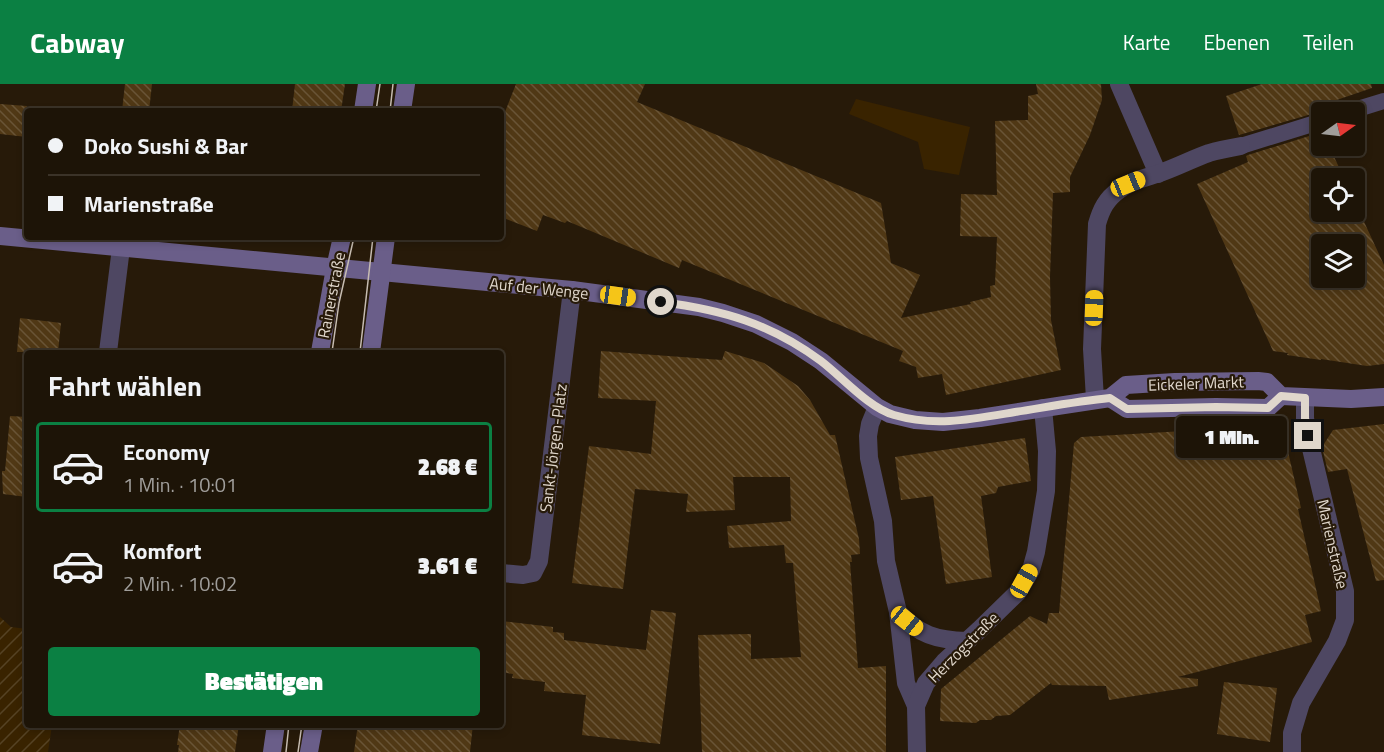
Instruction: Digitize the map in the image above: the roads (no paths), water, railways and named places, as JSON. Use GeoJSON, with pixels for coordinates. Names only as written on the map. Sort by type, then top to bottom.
{"type":"FeatureCollection","features":[{"type":"Feature","properties":{"kind":"street"},"geometry":{"type":"LineString","coordinates":[[363,108],[367,84]]}},
{"type":"Feature","properties":{"kind":"street"},"geometry":{"type":"LineString","coordinates":[[402,108],[406,84]]}},
{"type":"Feature","properties":{"kind":"street"},"geometry":{"type":"LineString","coordinates":[[1119,84],[1158,174]]}},
{"type":"Feature","properties":{"kind":"street"},"geometry":{"type":"LineString","coordinates":[[1102,399],[1092,349],[1097,224],[1101,210],[1117,190],[1128,184],[1208,153],[1241,146]]}},
{"type":"Feature","properties":{"kind":"street","name":"Auf der Wenge"},"geometry":{"type":"LineString","coordinates":[[0,236],[24,238]]}},
{"type":"Feature","properties":{"kind":"street","name":"Auf der Wenge"},"geometry":{"type":"LineString","coordinates":[[40,240],[572,290],[699,307],[756,324],[792,342],[821,361],[877,407]]}},
{"type":"Feature","properties":{"kind":"street","name":"Rainerstraße"},"geometry":{"type":"LineString","coordinates":[[320,350],[341,240]]}},
{"type":"Feature","properties":{"kind":"street"},"geometry":{"type":"LineString","coordinates":[[371,350],[386,240]]}},
{"type":"Feature","properties":{"kind":"street"},"geometry":{"type":"LineString","coordinates":[[108,350],[121,248]]}},
{"type":"Feature","properties":{"kind":"street","name":"Sankt-Jörgen-Platz"},"geometry":{"type":"LineString","coordinates":[[504,573],[523,575],[533,573],[539,561],[572,290]]}},
{"type":"Feature","properties":{"kind":"street","name":"Eickeler Markt"},"geometry":{"type":"LineString","coordinates":[[877,407],[890,414],[915,420],[943,422],[1102,399],[1126,385],[1175,382],[1267,382],[1281,396],[1305,398],[1351,399],[1384,396]]}},
{"type":"Feature","properties":{"kind":"street","name":"Eickeler Markt"},"geometry":{"type":"LineString","coordinates":[[1102,399],[1127,409],[1268,408],[1281,396]]}},
{"type":"Feature","properties":{"kind":"street","name":"Marienstraße"},"geometry":{"type":"LineString","coordinates":[[1292,752],[1292,733],[1301,703],[1337,640],[1345,620],[1345,591],[1308,436],[1305,398]]}},
{"type":"Feature","properties":{"kind":"street"},"geometry":{"type":"LineString","coordinates":[[877,407],[868,436],[869,458],[883,521],[886,561],[898,612],[906,683],[916,706]]}},
{"type":"Feature","properties":{"kind":"street","name":"Herzogstraße"},"geometry":{"type":"LineString","coordinates":[[917,752],[916,706],[926,683],[944,662],[1018,592],[1030,570],[1036,552],[1046,491],[1047,451],[1043,408]]}},
{"type":"Feature","properties":{"kind":"street"},"geometry":{"type":"LineString","coordinates":[[898,612],[919,631],[933,638],[967,641]]}},
{"type":"Feature","properties":{"kind":"street"},"geometry":{"type":"LineString","coordinates":[[272,752],[275,728]]}},
{"type":"Feature","properties":{"kind":"street"},"geometry":{"type":"LineString","coordinates":[[309,752],[313,728]]}},
{"type":"Feature","properties":{"kind":"lane"},"geometry":{"type":"LineString","coordinates":[[1365,107],[1384,101]]}},
{"type":"Feature","properties":{"kind":"lane"},"geometry":{"type":"LineString","coordinates":[[1241,146],[1311,124]]}},
{"type":"Feature","properties":{"kind":"tram line"},"geometry":{"type":"LineString","coordinates":[[376,108],[380,84]]}},
{"type":"Feature","properties":{"kind":"tram line"},"geometry":{"type":"LineString","coordinates":[[390,108],[393,84]]}},
{"type":"Feature","properties":{"kind":"tram line"},"geometry":{"type":"LineString","coordinates":[[332,350],[339,303],[353,240]]}},
{"type":"Feature","properties":{"kind":"tram line"},"geometry":{"type":"LineString","coordinates":[[360,350],[373,240]]}},
{"type":"Feature","properties":{"kind":"tram line"},"geometry":{"type":"LineString","coordinates":[[286,752],[289,728]]}},
{"type":"Feature","properties":{"kind":"tram line"},"geometry":{"type":"LineString","coordinates":[[298,752],[301,728]]}}]}
